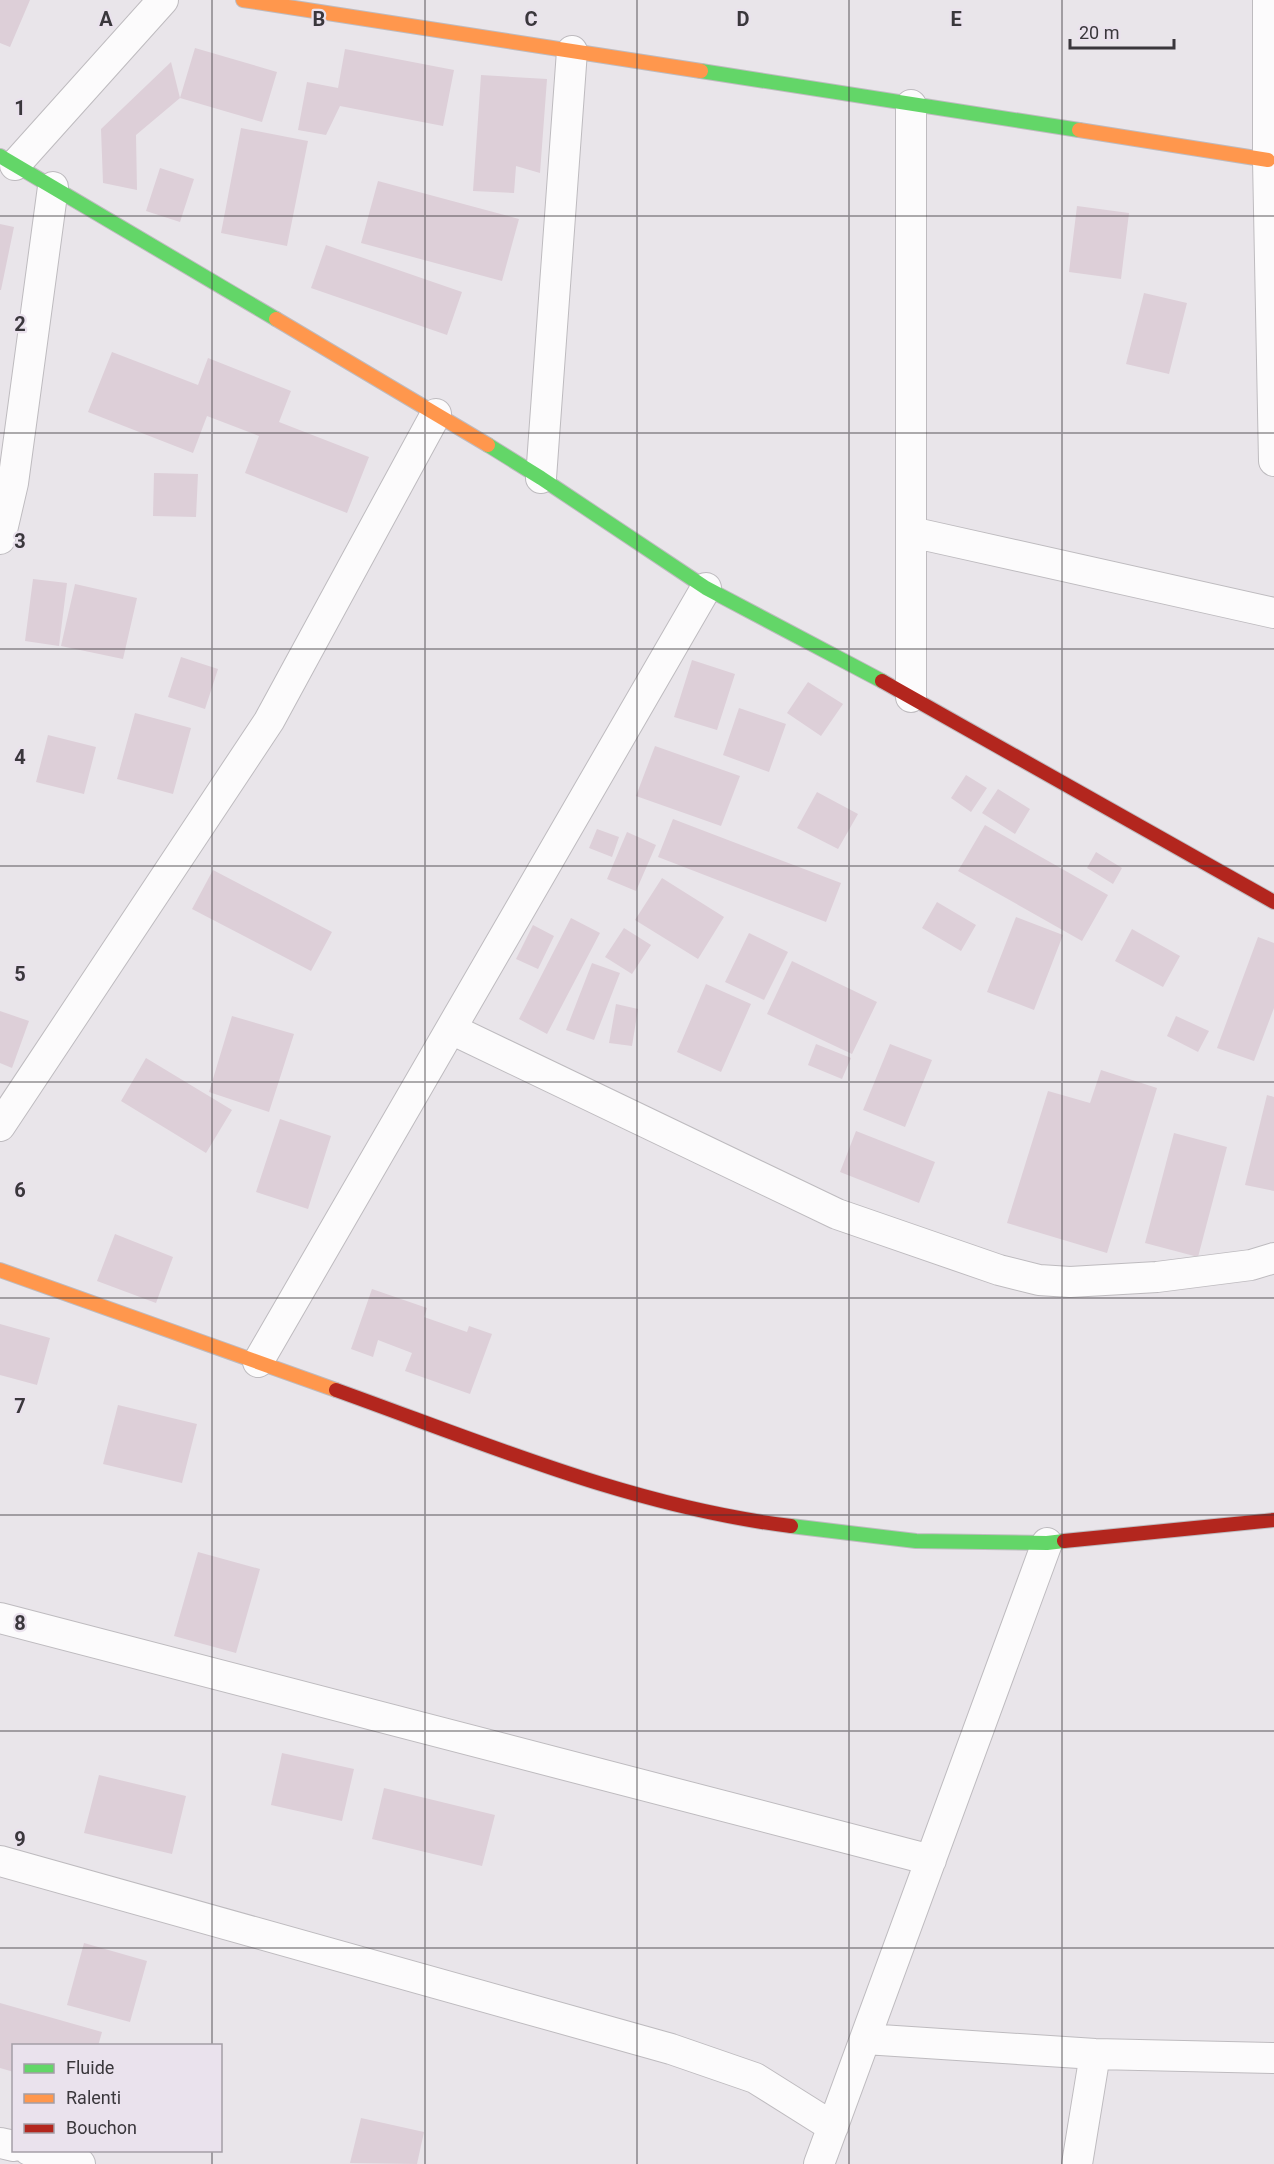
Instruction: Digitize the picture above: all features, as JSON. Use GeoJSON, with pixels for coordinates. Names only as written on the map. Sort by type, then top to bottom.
{"type":"FeatureCollection","features":[{"type":"Feature","properties":{"kind":"street"},"geometry":{"type":"LineString","coordinates":[[163,0],[7,161],[541,478],[706,588],[911,697],[1274,902]]}},
{"type":"Feature","properties":{"kind":"street"},"geometry":{"type":"LineString","coordinates":[[243,0],[1268,160]]}},
{"type":"Feature","properties":{"kind":"street"},"geometry":{"type":"LineString","coordinates":[[1268,0],[1268,160],[1274,461]]}},
{"type":"Feature","properties":{"kind":"street"},"geometry":{"type":"LineString","coordinates":[[541,478],[572,51]]}},
{"type":"Feature","properties":{"kind":"street"},"geometry":{"type":"LineString","coordinates":[[911,105],[911,697]]}},
{"type":"Feature","properties":{"kind":"street"},"geometry":{"type":"LineString","coordinates":[[0,539],[6,482],[53,187]]}},
{"type":"Feature","properties":{"kind":"street"},"geometry":{"type":"LineString","coordinates":[[0,1126],[269,721],[436,414]]}},
{"type":"Feature","properties":{"kind":"street"},"geometry":{"type":"LineString","coordinates":[[911,532],[1274,613]]}},
{"type":"Feature","properties":{"kind":"street"},"geometry":{"type":"LineString","coordinates":[[258,1362],[706,588]]}},
{"type":"Feature","properties":{"kind":"street"},"geometry":{"type":"LineString","coordinates":[[452,1029],[837,1214],[999,1270],[1039,1280],[1070,1282],[1157,1277],[1251,1265],[1274,1258]]}},
{"type":"Feature","properties":{"kind":"street"},"geometry":{"type":"LineString","coordinates":[[0,1270],[585,1479],[674,1505],[765,1523],[904,1540],[1047,1543],[1274,1520]]}},
{"type":"Feature","properties":{"kind":"street"},"geometry":{"type":"LineString","coordinates":[[819,2164],[1047,1543]]}},
{"type":"Feature","properties":{"kind":"street"},"geometry":{"type":"LineString","coordinates":[[0,1618],[930,1860]]}},
{"type":"Feature","properties":{"kind":"street"},"geometry":{"type":"LineString","coordinates":[[0,1861],[671,2049],[755,2078],[833,2127]]}},
{"type":"Feature","properties":{"kind":"street"},"geometry":{"type":"LineString","coordinates":[[865,2039],[1095,2054],[1274,2058]]}},
{"type":"Feature","properties":{"kind":"street"},"geometry":{"type":"LineString","coordinates":[[1077,2164],[1095,2054]]}},
{"type":"Feature","properties":{"kind":"street"},"geometry":{"type":"LineString","coordinates":[[33,2152],[80,2164]]}},
{"type":"Feature","properties":{"kind":"building"},"geometry":{"type":"Polygon","coordinates":[[[0,0],[30,0],[10,47],[0,43],[0,0]]]}},
{"type":"Feature","properties":{"kind":"building"},"geometry":{"type":"Polygon","coordinates":[[[195,48],[277,72],[262,122],[180,98],[195,48]]]}},
{"type":"Feature","properties":{"kind":"building"},"geometry":{"type":"Polygon","coordinates":[[[345,49],[454,70],[443,126],[340,106],[326,135],[298,130],[307,82],[338,88],[345,49]]]}},
{"type":"Feature","properties":{"kind":"building"},"geometry":{"type":"Polygon","coordinates":[[[171,62],[180,98],[136,135],[137,190],[103,183],[101,129],[171,62]]]}},
{"type":"Feature","properties":{"kind":"building"},"geometry":{"type":"Polygon","coordinates":[[[481,75],[547,79],[540,173],[516,166],[514,193],[473,191],[481,75]]]}},
{"type":"Feature","properties":{"kind":"building"},"geometry":{"type":"Polygon","coordinates":[[[241,128],[308,141],[287,246],[221,233],[241,128]]]}},
{"type":"Feature","properties":{"kind":"building"},"geometry":{"type":"Polygon","coordinates":[[[160,168],[194,179],[180,222],[146,211],[160,168]]]}},
{"type":"Feature","properties":{"kind":"building"},"geometry":{"type":"Polygon","coordinates":[[[378,181],[519,219],[502,281],[361,243],[378,181]]]}},
{"type":"Feature","properties":{"kind":"building"},"geometry":{"type":"Polygon","coordinates":[[[1077,206],[1129,213],[1121,279],[1069,272],[1077,206]]]}},
{"type":"Feature","properties":{"kind":"building"},"geometry":{"type":"Polygon","coordinates":[[[0,224],[14,227],[1,290],[0,290],[0,224]]]}},
{"type":"Feature","properties":{"kind":"building"},"geometry":{"type":"Polygon","coordinates":[[[326,245],[462,292],[447,335],[311,288],[326,245]]]}},
{"type":"Feature","properties":{"kind":"building"},"geometry":{"type":"Polygon","coordinates":[[[1144,293],[1187,303],[1169,374],[1126,364],[1144,293]]]}},
{"type":"Feature","properties":{"kind":"building"},"geometry":{"type":"Polygon","coordinates":[[[112,352],[198,385],[208,358],[291,391],[279,422],[369,457],[347,513],[245,473],[259,436],[207,416],[193,453],[88,412],[112,352]]]}},
{"type":"Feature","properties":{"kind":"building"},"geometry":{"type":"Polygon","coordinates":[[[154,473],[198,474],[196,517],[153,516],[154,473]]]}},
{"type":"Feature","properties":{"kind":"building"},"geometry":{"type":"Polygon","coordinates":[[[33,579],[67,583],[59,646],[25,641],[33,579]]]}},
{"type":"Feature","properties":{"kind":"building"},"geometry":{"type":"Polygon","coordinates":[[[75,584],[137,598],[123,659],[61,646],[75,584]]]}},
{"type":"Feature","properties":{"kind":"building"},"geometry":{"type":"Polygon","coordinates":[[[181,657],[218,669],[205,709],[168,697],[181,657]]]}},
{"type":"Feature","properties":{"kind":"building"},"geometry":{"type":"Polygon","coordinates":[[[692,660],[735,674],[717,730],[674,717],[692,660]]]}},
{"type":"Feature","properties":{"kind":"building"},"geometry":{"type":"Polygon","coordinates":[[[808,682],[843,704],[821,736],[787,713],[808,682]]]}},
{"type":"Feature","properties":{"kind":"building"},"geometry":{"type":"Polygon","coordinates":[[[739,708],[786,724],[769,772],[723,755],[739,708]]]}},
{"type":"Feature","properties":{"kind":"building"},"geometry":{"type":"Polygon","coordinates":[[[135,713],[191,728],[173,794],[117,779],[135,713]]]}},
{"type":"Feature","properties":{"kind":"building"},"geometry":{"type":"Polygon","coordinates":[[[48,735],[96,747],[84,794],[36,782],[48,735]]]}},
{"type":"Feature","properties":{"kind":"building"},"geometry":{"type":"Polygon","coordinates":[[[655,746],[740,776],[721,826],[636,796],[655,746]]]}},
{"type":"Feature","properties":{"kind":"building"},"geometry":{"type":"Polygon","coordinates":[[[966,775],[987,788],[971,812],[951,798],[966,775]]]}},
{"type":"Feature","properties":{"kind":"building"},"geometry":{"type":"Polygon","coordinates":[[[998,789],[1030,809],[1015,834],[982,813],[998,789]]]}},
{"type":"Feature","properties":{"kind":"building"},"geometry":{"type":"Polygon","coordinates":[[[817,792],[858,814],[838,849],[797,828],[817,792]]]}},
{"type":"Feature","properties":{"kind":"building"},"geometry":{"type":"Polygon","coordinates":[[[673,819],[841,883],[826,922],[658,857],[673,819]]]}},
{"type":"Feature","properties":{"kind":"building"},"geometry":{"type":"Polygon","coordinates":[[[985,825],[1108,895],[1082,941],[958,871],[985,825]]]}},
{"type":"Feature","properties":{"kind":"building"},"geometry":{"type":"Polygon","coordinates":[[[597,829],[619,837],[612,857],[589,848],[597,829]]]}},
{"type":"Feature","properties":{"kind":"building"},"geometry":{"type":"Polygon","coordinates":[[[627,832],[656,845],[636,891],[607,879],[627,832]]]}},
{"type":"Feature","properties":{"kind":"building"},"geometry":{"type":"Polygon","coordinates":[[[1096,852],[1122,868],[1113,884],[1087,868],[1096,852]]]}},
{"type":"Feature","properties":{"kind":"building"},"geometry":{"type":"Polygon","coordinates":[[[213,870],[332,932],[311,971],[192,909],[213,870]]]}},
{"type":"Feature","properties":{"kind":"building"},"geometry":{"type":"Polygon","coordinates":[[[662,878],[724,917],[698,959],[635,920],[662,878]]]}},
{"type":"Feature","properties":{"kind":"building"},"geometry":{"type":"Polygon","coordinates":[[[937,902],[976,925],[961,951],[922,928],[937,902]]]}},
{"type":"Feature","properties":{"kind":"building"},"geometry":{"type":"Polygon","coordinates":[[[1016,917],[1063,935],[1034,1010],[987,992],[1016,917]]]}},
{"type":"Feature","properties":{"kind":"building"},"geometry":{"type":"Polygon","coordinates":[[[571,918],[600,933],[547,1034],[519,1019],[571,918]]]}},
{"type":"Feature","properties":{"kind":"building"},"geometry":{"type":"Polygon","coordinates":[[[533,925],[554,936],[538,969],[516,959],[533,925]]]}},
{"type":"Feature","properties":{"kind":"building"},"geometry":{"type":"Polygon","coordinates":[[[624,928],[651,945],[632,974],[605,957],[624,928]]]}},
{"type":"Feature","properties":{"kind":"building"},"geometry":{"type":"Polygon","coordinates":[[[1132,929],[1180,956],[1163,987],[1115,961],[1132,929]]]}},
{"type":"Feature","properties":{"kind":"building"},"geometry":{"type":"Polygon","coordinates":[[[749,933],[788,952],[764,1000],[725,982],[749,933]]]}},
{"type":"Feature","properties":{"kind":"building"},"geometry":{"type":"Polygon","coordinates":[[[1258,937],[1274,943],[1274,1008],[1254,1061],[1217,1048],[1258,937]]]}},
{"type":"Feature","properties":{"kind":"building"},"geometry":{"type":"Polygon","coordinates":[[[792,961],[877,1002],[852,1054],[767,1014],[792,961]]]}},
{"type":"Feature","properties":{"kind":"building"},"geometry":{"type":"Polygon","coordinates":[[[592,963],[620,973],[594,1040],[566,1030],[592,963]]]}},
{"type":"Feature","properties":{"kind":"building"},"geometry":{"type":"Polygon","coordinates":[[[706,984],[751,1004],[721,1072],[677,1052],[706,984]]]}},
{"type":"Feature","properties":{"kind":"building"},"geometry":{"type":"Polygon","coordinates":[[[616,1004],[638,1009],[632,1046],[609,1043],[616,1004]]]}},
{"type":"Feature","properties":{"kind":"building"},"geometry":{"type":"Polygon","coordinates":[[[0,1011],[29,1021],[12,1068],[0,1063],[0,1011]]]}},
{"type":"Feature","properties":{"kind":"building"},"geometry":{"type":"Polygon","coordinates":[[[232,1016],[294,1034],[269,1112],[209,1092],[232,1016]]]}},
{"type":"Feature","properties":{"kind":"building"},"geometry":{"type":"Polygon","coordinates":[[[1176,1016],[1209,1031],[1198,1052],[1167,1036],[1176,1016]]]}},
{"type":"Feature","properties":{"kind":"building"},"geometry":{"type":"Polygon","coordinates":[[[816,1044],[851,1058],[842,1079],[808,1065],[816,1044]]]}},
{"type":"Feature","properties":{"kind":"building"},"geometry":{"type":"Polygon","coordinates":[[[890,1044],[932,1060],[905,1127],[863,1110],[890,1044]]]}},
{"type":"Feature","properties":{"kind":"building"},"geometry":{"type":"Polygon","coordinates":[[[146,1058],[232,1110],[206,1153],[121,1101],[146,1058]]]}},
{"type":"Feature","properties":{"kind":"building"},"geometry":{"type":"Polygon","coordinates":[[[1101,1070],[1157,1088],[1107,1253],[1007,1223],[1048,1091],[1090,1103],[1101,1070]]]}},
{"type":"Feature","properties":{"kind":"building"},"geometry":{"type":"Polygon","coordinates":[[[1267,1095],[1274,1097],[1274,1191],[1245,1185],[1267,1095]]]}},
{"type":"Feature","properties":{"kind":"building"},"geometry":{"type":"Polygon","coordinates":[[[280,1119],[331,1136],[308,1209],[256,1192],[280,1119]]]}},
{"type":"Feature","properties":{"kind":"building"},"geometry":{"type":"Polygon","coordinates":[[[856,1131],[935,1162],[919,1203],[840,1172],[856,1131]]]}},
{"type":"Feature","properties":{"kind":"building"},"geometry":{"type":"Polygon","coordinates":[[[1174,1133],[1227,1147],[1198,1257],[1145,1243],[1174,1133]]]}},
{"type":"Feature","properties":{"kind":"building"},"geometry":{"type":"Polygon","coordinates":[[[115,1234],[173,1257],[156,1303],[97,1281],[115,1234]]]}},
{"type":"Feature","properties":{"kind":"building"},"geometry":{"type":"Polygon","coordinates":[[[372,1289],[427,1308],[424,1317],[467,1332],[469,1326],[492,1334],[470,1394],[405,1371],[412,1353],[378,1340],[373,1357],[351,1349],[372,1289]]]}},
{"type":"Feature","properties":{"kind":"building"},"geometry":{"type":"Polygon","coordinates":[[[0,1324],[50,1338],[37,1385],[0,1375],[0,1324]]]}},
{"type":"Feature","properties":{"kind":"building"},"geometry":{"type":"Polygon","coordinates":[[[118,1405],[197,1424],[182,1483],[103,1464],[118,1405]]]}},
{"type":"Feature","properties":{"kind":"building"},"geometry":{"type":"Polygon","coordinates":[[[198,1552],[260,1569],[236,1653],[174,1636],[198,1552]]]}},
{"type":"Feature","properties":{"kind":"building"},"geometry":{"type":"Polygon","coordinates":[[[282,1753],[354,1769],[342,1821],[271,1805],[282,1753]]]}},
{"type":"Feature","properties":{"kind":"building"},"geometry":{"type":"Polygon","coordinates":[[[99,1775],[186,1796],[172,1854],[84,1833],[99,1775]]]}},
{"type":"Feature","properties":{"kind":"building"},"geometry":{"type":"Polygon","coordinates":[[[384,1788],[495,1815],[482,1866],[372,1839],[384,1788]]]}},
{"type":"Feature","properties":{"kind":"building"},"geometry":{"type":"Polygon","coordinates":[[[84,1943],[147,1961],[130,2022],[67,2005],[84,1943]]]}},
{"type":"Feature","properties":{"kind":"building"},"geometry":{"type":"Polygon","coordinates":[[[0,2003],[102,2032],[99,2044],[12,2044],[12,2071],[0,2068],[0,2003]]]}},
{"type":"Feature","properties":{"kind":"building"},"geometry":{"type":"Polygon","coordinates":[[[361,2118],[424,2132],[417,2164],[350,2163],[361,2118]]]}},
{"type":"Feature","properties":{"kind":"traffic: fast"},"geometry":{"type":"LineString","coordinates":[[701,71],[1079,130]]}},
{"type":"Feature","properties":{"kind":"traffic: fast"},"geometry":{"type":"LineString","coordinates":[[0,156],[276,319]]}},
{"type":"Feature","properties":{"kind":"traffic: fast"},"geometry":{"type":"LineString","coordinates":[[488,445],[706,588],[882,681]]}},
{"type":"Feature","properties":{"kind":"traffic: fast"},"geometry":{"type":"LineString","coordinates":[[791,1526],[916,1541],[1047,1543],[1064,1541]]}},
{"type":"Feature","properties":{"kind":"traffic: slow"},"geometry":{"type":"LineString","coordinates":[[243,0],[701,71]]}},
{"type":"Feature","properties":{"kind":"traffic: slow"},"geometry":{"type":"LineString","coordinates":[[1079,130],[1268,160]]}},
{"type":"Feature","properties":{"kind":"traffic: slow"},"geometry":{"type":"LineString","coordinates":[[276,319],[488,445]]}},
{"type":"Feature","properties":{"kind":"traffic: slow"},"geometry":{"type":"LineString","coordinates":[[0,1270],[336,1390]]}},
{"type":"Feature","properties":{"kind":"traffic: jam"},"geometry":{"type":"LineString","coordinates":[[882,681],[1274,902]]}},
{"type":"Feature","properties":{"kind":"traffic: jam"},"geometry":{"type":"LineString","coordinates":[[336,1390],[503,1451],[617,1489],[732,1517],[791,1526]]}},
{"type":"Feature","properties":{"kind":"traffic: jam"},"geometry":{"type":"LineString","coordinates":[[1064,1541],[1274,1520]]}}]}
